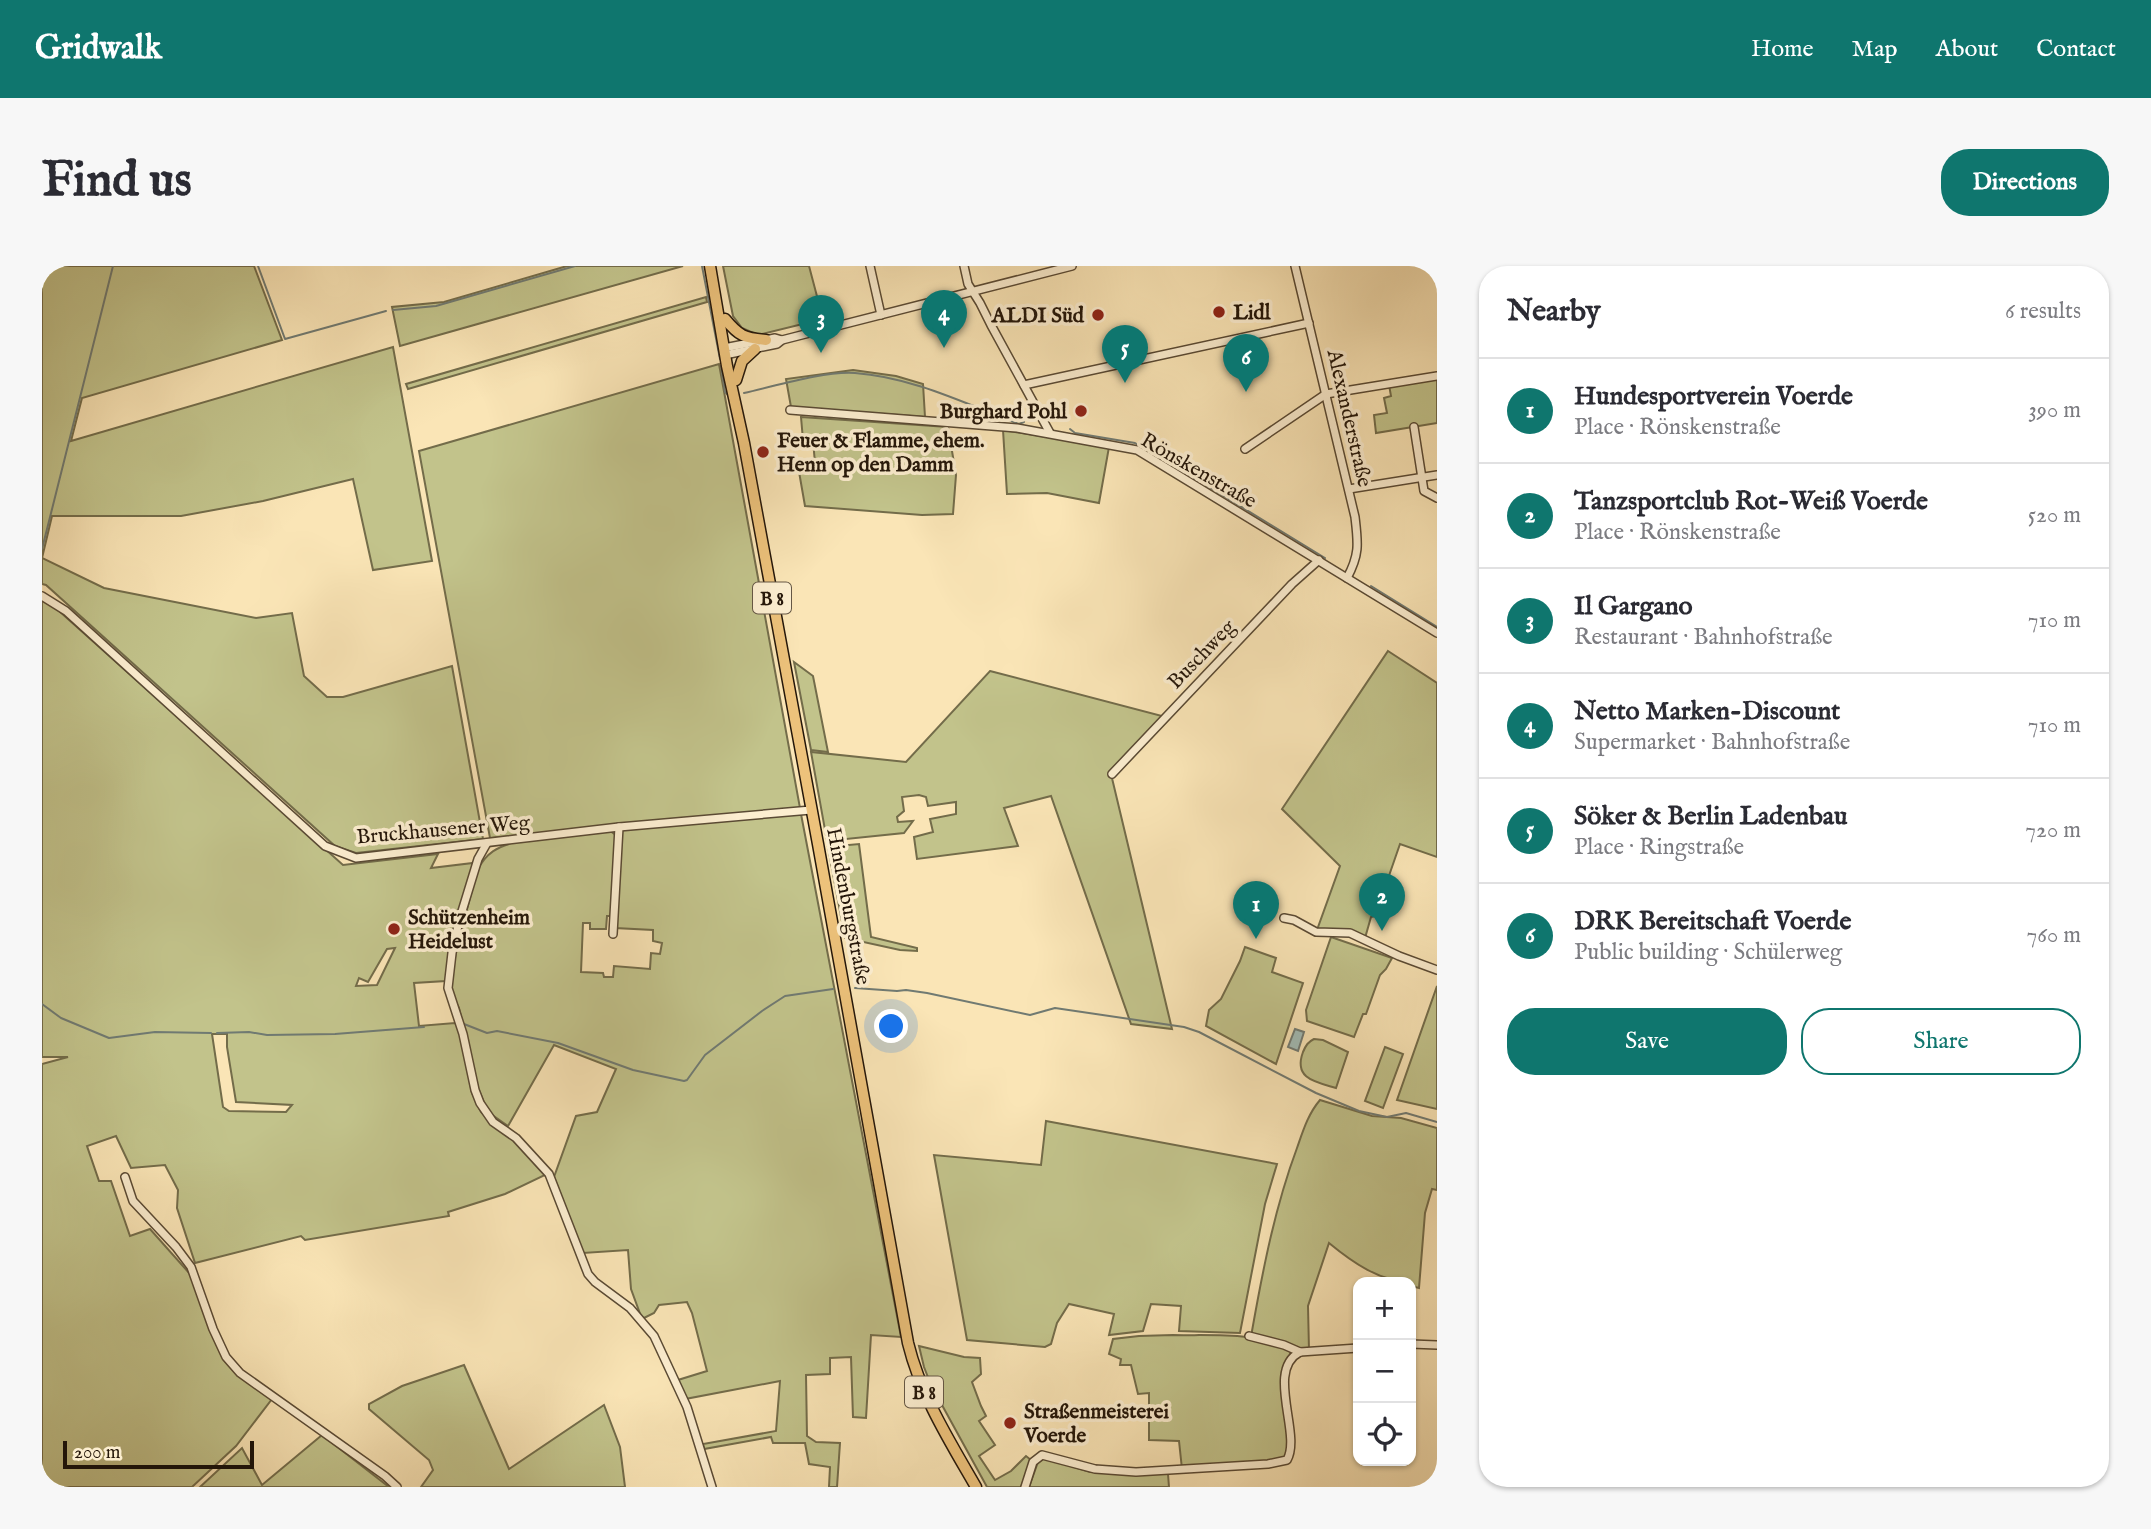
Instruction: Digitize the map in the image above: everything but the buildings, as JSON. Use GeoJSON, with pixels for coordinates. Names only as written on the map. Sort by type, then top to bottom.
{"type":"FeatureCollection","features":[{"type":"Feature","properties":{"kind":"main road","name":"Hindenburgstraße"},"geometry":{"type":"LineString","coordinates":[[711,266],[725,319],[728,351],[742,409],[744,443]]}},
{"type":"Feature","properties":{"kind":"main road","name":"Hindenburgstraße"},"geometry":{"type":"LineString","coordinates":[[711,266],[912,1360],[931,1409],[976,1487]]}},
{"type":"Feature","properties":{"kind":"main road"},"geometry":{"type":"LineString","coordinates":[[725,319],[737,334],[766,340]]}},
{"type":"Feature","properties":{"kind":"main road"},"geometry":{"type":"LineString","coordinates":[[736,380],[742,361],[755,349]]}},
{"type":"Feature","properties":{"kind":"street"},"geometry":{"type":"LineString","coordinates":[[870,266],[881,315]]}},
{"type":"Feature","properties":{"kind":"street"},"geometry":{"type":"LineString","coordinates":[[964,266],[968,284],[1050,433]]}},
{"type":"Feature","properties":{"kind":"street"},"geometry":{"type":"LineString","coordinates":[[728,351],[776,344],[782,340],[1072,266]]}},
{"type":"Feature","properties":{"kind":"street","name":"Alexanderstraße"},"geometry":{"type":"LineString","coordinates":[[1294,266],[1355,517],[1359,548],[1347,578]]}},
{"type":"Feature","properties":{"kind":"street"},"geometry":{"type":"LineString","coordinates":[[1024,385],[1310,323]]}},
{"type":"Feature","properties":{"kind":"street"},"geometry":{"type":"LineString","coordinates":[[728,351],[775,338],[782,340]]}},
{"type":"Feature","properties":{"kind":"street"},"geometry":{"type":"LineString","coordinates":[[1245,449],[1326,394],[1437,376]]}},
{"type":"Feature","properties":{"kind":"street","name":"Rönskenstraße"},"geometry":{"type":"LineString","coordinates":[[790,410],[1017,428],[1136,450],[1437,633]]}},
{"type":"Feature","properties":{"kind":"street"},"geometry":{"type":"LineString","coordinates":[[1414,427],[1424,491],[1437,499]]}},
{"type":"Feature","properties":{"kind":"street"},"geometry":{"type":"LineString","coordinates":[[1349,489],[1437,475]]}},
{"type":"Feature","properties":{"kind":"street","name":"Buschweg"},"geometry":{"type":"LineString","coordinates":[[1112,774],[1292,584],[1319,560]]}},
{"type":"Feature","properties":{"kind":"street","name":"Bruckhausener Weg"},"geometry":{"type":"LineString","coordinates":[[45,597],[66,611],[326,846],[356,858],[619,827],[811,810]]}},
{"type":"Feature","properties":{"kind":"street"},"geometry":{"type":"LineString","coordinates":[[613,934],[619,827]]}},
{"type":"Feature","properties":{"kind":"street"},"geometry":{"type":"LineString","coordinates":[[487,843],[478,859],[459,921],[448,988],[463,1034],[475,1090],[486,1115],[516,1138],[550,1174],[588,1274],[594,1282],[630,1308],[654,1336],[687,1407],[712,1487]]}},
{"type":"Feature","properties":{"kind":"street"},"geometry":{"type":"LineString","coordinates":[[1284,918],[1294,920],[1316,932],[1350,933],[1399,957],[1437,970]]}},
{"type":"Feature","properties":{"kind":"street"},"geometry":{"type":"LineString","coordinates":[[125,1177],[133,1201],[191,1267],[213,1329],[226,1357],[240,1373],[386,1476],[397,1487]]}},
{"type":"Feature","properties":{"kind":"street"},"geometry":{"type":"LineString","coordinates":[[1249,1336],[1300,1352],[1353,1348]]}},
{"type":"Feature","properties":{"kind":"street"},"geometry":{"type":"LineString","coordinates":[[1416,1344],[1437,1345]]}},
{"type":"Feature","properties":{"kind":"street"},"geometry":{"type":"LineString","coordinates":[[1025,1487],[1033,1462],[1042,1455],[1078,1466],[1135,1472],[1268,1464],[1287,1460],[1291,1446],[1285,1381],[1289,1364],[1300,1352]]}},
{"type":"Feature","properties":{"kind":"green space"},"geometry":{"type":"Polygon","coordinates":[[[42,266],[254,266],[282,340],[82,398],[71,441],[393,347],[432,561],[373,570],[353,479],[263,501],[181,516],[52,516],[42,558],[42,266]]]}},
{"type":"Feature","properties":{"kind":"green space"},"geometry":{"type":"Polygon","coordinates":[[[567,266],[683,266],[400,346],[392,307],[444,302],[567,266]]]}},
{"type":"Feature","properties":{"kind":"green space"},"geometry":{"type":"Polygon","coordinates":[[[723,266],[809,266],[823,319],[758,335],[742,328],[733,316],[723,266]]]}},
{"type":"Feature","properties":{"kind":"green space"},"geometry":{"type":"Polygon","coordinates":[[[706,297],[707,302],[408,389],[406,384],[706,297]]]}},
{"type":"Feature","properties":{"kind":"green space"},"geometry":{"type":"Polygon","coordinates":[[[719,364],[800,808],[490,838],[419,451],[719,364]]]}},
{"type":"Feature","properties":{"kind":"green space"},"geometry":{"type":"Polygon","coordinates":[[[853,370],[896,376],[923,384],[925,417],[791,407],[786,379],[853,370]]]}},
{"type":"Feature","properties":{"kind":"green space"},"geometry":{"type":"Polygon","coordinates":[[[1437,378],[1437,423],[1376,433],[1374,415],[1387,413],[1384,398],[1391,396],[1389,385],[1437,378]]]}},
{"type":"Feature","properties":{"kind":"green space"},"geometry":{"type":"Polygon","coordinates":[[[801,417],[948,427],[956,475],[953,514],[922,515],[805,506],[798,466],[815,463],[813,441],[803,440],[801,417]]]}},
{"type":"Feature","properties":{"kind":"green space"},"geometry":{"type":"Polygon","coordinates":[[[1003,430],[1109,447],[1099,503],[1047,493],[1007,494],[1003,430]]]}},
{"type":"Feature","properties":{"kind":"green space"},"geometry":{"type":"Polygon","coordinates":[[[42,558],[104,588],[256,618],[292,613],[304,676],[327,697],[343,697],[452,666],[483,839],[356,853],[335,846],[42,584],[42,558]]]}},
{"type":"Feature","properties":{"kind":"green space"},"geometry":{"type":"Polygon","coordinates":[[[42,600],[49,602],[343,865],[438,854],[431,868],[473,863],[446,981],[414,983],[419,1026],[455,1023],[459,1027],[472,1093],[481,1112],[516,1142],[545,1175],[505,1194],[448,1212],[449,1216],[305,1240],[301,1236],[195,1263],[177,1208],[178,1190],[165,1165],[131,1168],[116,1136],[87,1146],[99,1181],[111,1181],[130,1236],[150,1229],[190,1274],[225,1361],[272,1399],[236,1446],[192,1487],[42,1487],[42,1064],[68,1057],[42,1057],[42,600]],[[395,948],[387,949],[368,982],[359,978],[356,986],[377,985],[395,948]],[[212,1034],[223,1107],[229,1111],[286,1112],[292,1105],[236,1102],[227,1034],[212,1034]]]}},
{"type":"Feature","properties":{"kind":"green space"},"geometry":{"type":"Polygon","coordinates":[[[1388,651],[1437,683],[1437,857],[1400,844],[1365,938],[1317,930],[1340,866],[1282,809],[1388,651]]]}},
{"type":"Feature","properties":{"kind":"green space"},"geometry":{"type":"Polygon","coordinates":[[[794,662],[813,676],[828,752],[811,750],[794,662]]]}},
{"type":"Feature","properties":{"kind":"green space"},"geometry":{"type":"Polygon","coordinates":[[[990,671],[1162,716],[1111,774],[1172,1029],[1131,1024],[1051,796],[1004,808],[1018,846],[917,859],[914,837],[933,832],[930,819],[956,814],[956,802],[928,806],[926,797],[919,795],[902,797],[904,811],[897,817],[898,822],[913,821],[904,833],[827,841],[811,752],[906,762],[990,671]]]}},
{"type":"Feature","properties":{"kind":"green space"},"geometry":{"type":"Polygon","coordinates":[[[801,814],[901,1337],[871,1335],[866,1418],[853,1417],[851,1357],[830,1358],[830,1374],[806,1375],[807,1436],[816,1442],[840,1443],[837,1487],[829,1487],[830,1467],[809,1464],[805,1443],[773,1443],[771,1437],[704,1449],[703,1444],[776,1431],[780,1381],[685,1399],[678,1380],[707,1371],[687,1302],[659,1305],[654,1313],[642,1319],[631,1289],[628,1250],[583,1253],[554,1177],[576,1116],[597,1112],[616,1069],[554,1045],[508,1126],[488,1112],[478,1088],[459,1008],[452,995],[452,974],[457,947],[477,871],[484,859],[498,848],[517,841],[609,830],[617,836],[613,916],[607,916],[606,929],[590,929],[590,923],[583,923],[581,972],[603,973],[604,977],[613,977],[614,966],[650,969],[651,953],[660,954],[662,943],[653,941],[653,930],[615,928],[621,829],[801,814]]]}},
{"type":"Feature","properties":{"kind":"green space"},"geometry":{"type":"Polygon","coordinates":[[[859,844],[871,937],[917,948],[917,951],[845,938],[828,847],[859,844]]]}},
{"type":"Feature","properties":{"kind":"green space"},"geometry":{"type":"Polygon","coordinates":[[[1331,937],[1392,958],[1380,975],[1366,1014],[1363,1014],[1354,1037],[1307,1021],[1306,1010],[1331,937]]]}},
{"type":"Feature","properties":{"kind":"green space"},"geometry":{"type":"Polygon","coordinates":[[[1245,947],[1276,958],[1272,972],[1303,983],[1276,1064],[1206,1026],[1209,1010],[1221,999],[1245,947]]]}},
{"type":"Feature","properties":{"kind":"green space"},"geometry":{"type":"Polygon","coordinates":[[[1437,986],[1437,1109],[1397,1100],[1437,986]]]}},
{"type":"Feature","properties":{"kind":"green space"},"geometry":{"type":"Polygon","coordinates":[[[1314,1039],[1323,1040],[1348,1052],[1336,1088],[1308,1078],[1301,1068],[1303,1052],[1307,1044],[1314,1039]]]}},
{"type":"Feature","properties":{"kind":"green space"},"geometry":{"type":"Polygon","coordinates":[[[1385,1047],[1403,1054],[1383,1108],[1365,1101],[1385,1047]]]}},
{"type":"Feature","properties":{"kind":"green space"},"geometry":{"type":"Polygon","coordinates":[[[1320,1100],[1372,1116],[1401,1118],[1437,1128],[1437,1190],[1432,1189],[1425,1213],[1419,1288],[1416,1287],[1416,1277],[1377,1275],[1329,1243],[1308,1306],[1309,1350],[1300,1350],[1252,1334],[1252,1331],[1265,1261],[1282,1193],[1312,1111],[1320,1100]]]}},
{"type":"Feature","properties":{"kind":"green space"},"geometry":{"type":"Polygon","coordinates":[[[1046,1121],[1277,1164],[1265,1204],[1240,1333],[1179,1331],[1181,1306],[1151,1304],[1143,1331],[1109,1335],[1114,1314],[1069,1304],[1057,1323],[1051,1344],[1045,1347],[967,1340],[934,1155],[1041,1165],[1046,1121]]]}},
{"type":"Feature","properties":{"kind":"green space"},"geometry":{"type":"Polygon","coordinates":[[[1173,1335],[1250,1337],[1291,1351],[1285,1369],[1289,1448],[1285,1458],[1182,1469],[1179,1441],[1149,1440],[1149,1393],[1138,1394],[1131,1365],[1120,1365],[1121,1359],[1109,1354],[1113,1339],[1173,1335]]]}},
{"type":"Feature","properties":{"kind":"green space"},"geometry":{"type":"Polygon","coordinates":[[[919,1346],[964,1357],[980,1358],[981,1374],[972,1382],[986,1416],[979,1421],[995,1445],[979,1456],[995,1480],[1011,1471],[1026,1456],[1031,1460],[1021,1487],[987,1487],[931,1385],[919,1346]]]}},
{"type":"Feature","properties":{"kind":"green space"},"geometry":{"type":"Polygon","coordinates":[[[464,1365],[509,1469],[604,1405],[620,1447],[625,1487],[421,1487],[433,1470],[429,1460],[369,1409],[369,1404],[402,1386],[464,1365]]]}},
{"type":"Feature","properties":{"kind":"green space"},"geometry":{"type":"Polygon","coordinates":[[[322,1435],[389,1487],[200,1487],[242,1448],[262,1485],[322,1435]]]}},
{"type":"Feature","properties":{"kind":"green space"},"geometry":{"type":"Polygon","coordinates":[[[1045,1458],[1090,1472],[1168,1474],[1169,1487],[1029,1487],[1038,1462],[1045,1458]]]}},
{"type":"Feature","properties":{"kind":"water"},"geometry":{"type":"Polygon","coordinates":[[[1295,1029],[1304,1032],[1298,1051],[1288,1047],[1295,1029]]]}},
{"type":"Feature","properties":{"kind":"waterway"},"geometry":{"type":"LineString","coordinates":[[42,549],[113,266]]}},
{"type":"Feature","properties":{"kind":"waterway"},"geometry":{"type":"LineString","coordinates":[[258,266],[285,339],[386,311]]}},
{"type":"Feature","properties":{"kind":"waterway"},"geometry":{"type":"LineString","coordinates":[[393,310],[436,306],[575,266]]}},
{"type":"Feature","properties":{"kind":"waterway"},"geometry":{"type":"LineString","coordinates":[[702,266],[720,359]]}},
{"type":"Feature","properties":{"kind":"waterway"},"geometry":{"type":"LineString","coordinates":[[721,366],[725,392],[729,396]]}},
{"type":"Feature","properties":{"kind":"waterway"},"geometry":{"type":"LineString","coordinates":[[744,393],[814,377],[855,373],[918,386],[1019,424],[1024,422]]}},
{"type":"Feature","properties":{"kind":"waterway"},"geometry":{"type":"LineString","coordinates":[[1070,429],[1075,433],[1135,443],[1198,481]]}},
{"type":"Feature","properties":{"kind":"waterway"},"geometry":{"type":"LineString","coordinates":[[1204,484],[1325,558]]}},
{"type":"Feature","properties":{"kind":"waterway"},"geometry":{"type":"LineString","coordinates":[[1371,586],[1437,627]]}},
{"type":"Feature","properties":{"kind":"waterway"},"geometry":{"type":"LineString","coordinates":[[855,988],[927,993],[1030,1015],[1055,1008],[1184,1027],[1199,1032],[1316,1093],[1359,1111],[1387,1117],[1406,1113],[1437,1122]]}},
{"type":"Feature","properties":{"kind":"waterway"},"geometry":{"type":"LineString","coordinates":[[464,1024],[487,1033],[497,1031],[558,1043],[633,1070],[684,1081],[705,1055],[785,996],[833,989]]}},
{"type":"Feature","properties":{"kind":"waterway"},"geometry":{"type":"LineString","coordinates":[[42,1004],[61,1018],[109,1038],[155,1032],[211,1033]]}},
{"type":"Feature","properties":{"kind":"waterway"},"geometry":{"type":"LineString","coordinates":[[217,1033],[335,1034],[424,1027]]}},
{"type":"Feature","properties":{"kind":"place","name":"Lidl"},"geometry":{"type":"Point","coordinates":[1219,312]}},
{"type":"Feature","properties":{"kind":"place","name":"ALDI Süd"},"geometry":{"type":"Point","coordinates":[1098,315]}},
{"type":"Feature","properties":{"kind":"place","name":"Netto Marken-Discount"},"geometry":{"type":"Point","coordinates":[944,348]}},
{"type":"Feature","properties":{"kind":"place","name":"Il Gargano"},"geometry":{"type":"Point","coordinates":[821,353]}},
{"type":"Feature","properties":{"kind":"place","name":"Söker & Berlin Ladenbau"},"geometry":{"type":"Point","coordinates":[1125,383]}},
{"type":"Feature","properties":{"kind":"place","name":"DRK Bereitschaft Voerde"},"geometry":{"type":"Point","coordinates":[1246,392]}},
{"type":"Feature","properties":{"kind":"place","name":"Burghard Pohl"},"geometry":{"type":"Point","coordinates":[1081,411]}},
{"type":"Feature","properties":{"kind":"place","name":"Feuer & Flamme, ehem. Henn op den Damm"},"geometry":{"type":"Point","coordinates":[763,452]}},
{"type":"Feature","properties":{"kind":"place","name":"Schützenheim Heidelust"},"geometry":{"type":"Point","coordinates":[394,929]}},
{"type":"Feature","properties":{"kind":"place","name":"Tanzsportclub Rot-Weiß Voerde"},"geometry":{"type":"Point","coordinates":[1382,931]}},
{"type":"Feature","properties":{"kind":"place","name":"Hundesportverein Voerde"},"geometry":{"type":"Point","coordinates":[1256,939]}},
{"type":"Feature","properties":{"kind":"place","name":"Straßenmeisterei Voerde"},"geometry":{"type":"Point","coordinates":[1010,1423]}}]}
